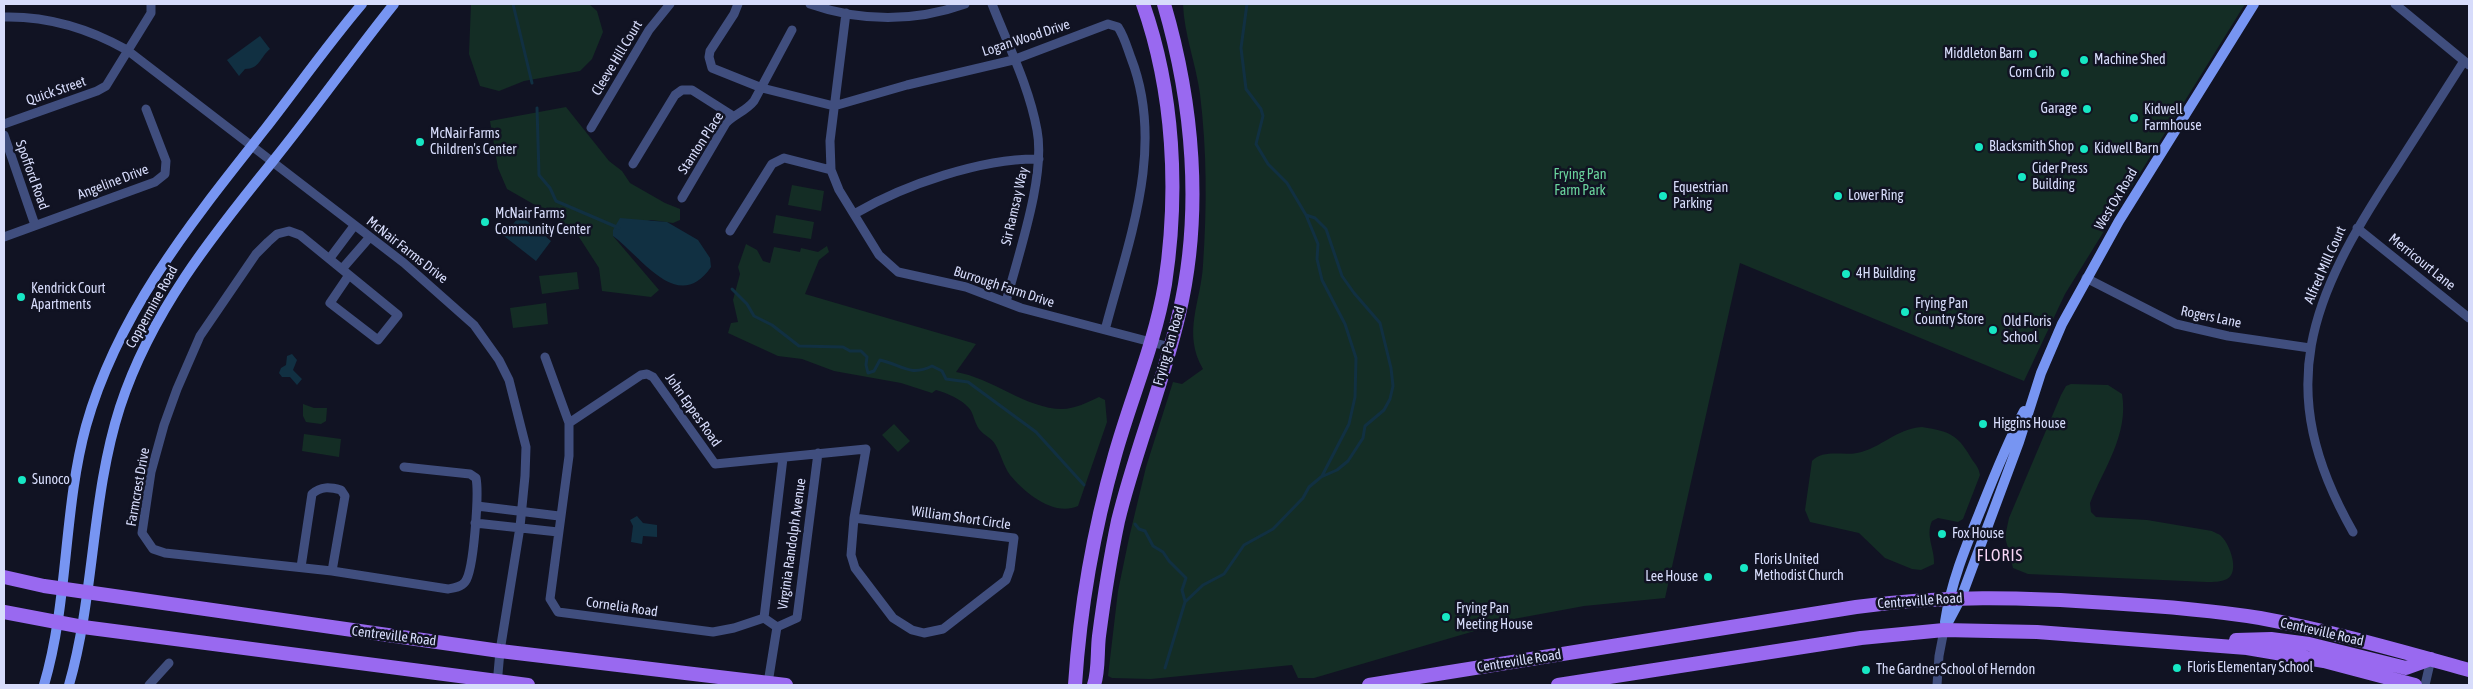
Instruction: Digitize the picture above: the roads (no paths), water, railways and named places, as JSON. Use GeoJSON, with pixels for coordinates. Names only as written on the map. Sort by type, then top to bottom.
{"type":"FeatureCollection","features":[{"type":"Feature","properties":{"kind":"main road","name":"Frying Pan Road"},"geometry":{"type":"LineString","coordinates":[[1075,685],[1079,633],[1102,504],[1115,454],[1151,342],[1164,285],[1170,244],[1172,168],[1164,90],[1153,37],[1143,4]]}},
{"type":"Feature","properties":{"kind":"main road","name":"Frying Pan Road"},"geometry":{"type":"LineString","coordinates":[[1094,685],[1107,577],[1118,523],[1132,466],[1180,313],[1192,213],[1192,176],[1186,102],[1176,46],[1164,4]]}},
{"type":"Feature","properties":{"kind":"main road","name":"Centreville Road"},"geometry":{"type":"LineString","coordinates":[[4,577],[63,589],[500,651],[786,685]]}},
{"type":"Feature","properties":{"kind":"main road","name":"Centreville Road"},"geometry":{"type":"LineString","coordinates":[[1369,685],[1836,610],[1955,598],[2048,599],[2222,612],[2312,629],[2469,670]]}},
{"type":"Feature","properties":{"kind":"main road"},"geometry":{"type":"LineString","coordinates":[[4,612],[83,627],[497,683],[528,685]]}},
{"type":"Feature","properties":{"kind":"main road","name":"Centreville Road"},"geometry":{"type":"LineString","coordinates":[[1558,685],[1581,684],[1861,638],[1944,630],[2037,632],[2194,643],[2287,653],[2415,685]]}},
{"type":"Feature","properties":{"kind":"main road"},"geometry":{"type":"LineString","coordinates":[[2194,643],[2251,639],[2286,640],[2333,648],[2406,668],[2431,659]]}},
{"type":"Feature","properties":{"kind":"street","name":"Quick Street"},"geometry":{"type":"LineString","coordinates":[[4,124],[97,91],[106,86],[151,13],[151,4]]}},
{"type":"Feature","properties":{"kind":"street","name":"Coppermine Road"},"geometry":{"type":"LineString","coordinates":[[44,685],[59,623],[78,463],[94,401],[127,322],[172,251],[251,145],[362,4]]}},
{"type":"Feature","properties":{"kind":"street","name":"Coppermine Road"},"geometry":{"type":"LineString","coordinates":[[69,685],[83,627],[108,456],[120,406],[143,349],[191,265],[394,4]]}},
{"type":"Feature","properties":{"kind":"street","name":"Cleeve Hill Court"},"geometry":{"type":"LineString","coordinates":[[591,128],[649,30],[670,4]]}},
{"type":"Feature","properties":{"kind":"street"},"geometry":{"type":"LineString","coordinates":[[738,4],[734,14],[710,51],[710,64],[718,72],[762,88],[834,106]]}},
{"type":"Feature","properties":{"kind":"street"},"geometry":{"type":"LineString","coordinates":[[810,4],[846,14],[878,18],[907,17],[935,13],[965,4]]}},
{"type":"Feature","properties":{"kind":"street","name":"Sir Ramsay Way"},"geometry":{"type":"LineString","coordinates":[[992,4],[1029,97],[1038,132],[1038,177],[1006,302]]}},
{"type":"Feature","properties":{"kind":"street","name":"West Ox Road"},"geometry":{"type":"LineString","coordinates":[[1937,685],[1939,656],[1944,630],[1955,598],[2016,450],[2034,392],[2053,344],[2086,278],[2119,221],[2254,4]]}},
{"type":"Feature","properties":{"kind":"street"},"geometry":{"type":"LineString","coordinates":[[2394,4],[2466,63]]}},
{"type":"Feature","properties":{"kind":"street","name":"Burrough Farm Drive"},"geometry":{"type":"LineString","coordinates":[[846,14],[830,142],[831,170],[840,190],[856,213],[879,254],[898,272],[966,287],[1020,308],[1170,348]]}},
{"type":"Feature","properties":{"kind":"street","name":"McNair Farms Drive"},"geometry":{"type":"LineString","coordinates":[[4,17],[45,19],[71,25],[98,34],[128,50],[369,238],[404,263],[458,308],[474,325],[499,360],[509,380],[526,447],[520,527],[500,651],[497,683]]}},
{"type":"Feature","properties":{"kind":"street","name":"Logan Wood Drive"},"geometry":{"type":"LineString","coordinates":[[834,106],[907,85],[1013,60],[1108,24],[1118,27],[1138,75],[1144,104],[1144,173],[1105,330]]}},
{"type":"Feature","properties":{"kind":"street","name":"Stanton Place"},"geometry":{"type":"LineString","coordinates":[[682,198],[733,116],[746,110],[762,88],[792,30]]}},
{"type":"Feature","properties":{"kind":"street","name":"Alfred Mill Court"},"geometry":{"type":"LineString","coordinates":[[2353,532],[2327,483],[2315,447],[2308,390],[2310,348],[2325,294],[2357,228],[2466,63]]}},
{"type":"Feature","properties":{"kind":"street"},"geometry":{"type":"LineString","coordinates":[[633,164],[675,96],[682,90],[692,90],[733,116]]}},
{"type":"Feature","properties":{"kind":"street","name":"Angeline Drive"},"geometry":{"type":"LineString","coordinates":[[4,237],[155,182],[165,174],[166,161],[146,108]]}},
{"type":"Feature","properties":{"kind":"street","name":"Spofford Road"},"geometry":{"type":"LineString","coordinates":[[4,135],[35,225]]}},
{"type":"Feature","properties":{"kind":"street"},"geometry":{"type":"LineString","coordinates":[[730,231],[772,164],[777,160],[784,158],[831,170]]}},
{"type":"Feature","properties":{"kind":"street"},"geometry":{"type":"LineString","coordinates":[[856,213],[883,197],[946,175],[1009,160],[1038,159]]}},
{"type":"Feature","properties":{"kind":"street"},"geometry":{"type":"LineString","coordinates":[[330,258],[354,226]]}},
{"type":"Feature","properties":{"kind":"street","name":"Merricourt Lane"},"geometry":{"type":"LineString","coordinates":[[2357,228],[2469,318]]}},
{"type":"Feature","properties":{"kind":"street","name":"Farmcrest Drive"},"geometry":{"type":"LineString","coordinates":[[369,238],[345,272],[330,303],[378,340],[398,315],[345,272],[330,258],[300,235],[289,231],[277,234],[256,254],[200,336],[177,389],[151,472],[142,533],[153,549],[245,562],[332,571],[448,589],[458,587],[466,581],[477,506],[476,478],[470,474],[404,466]]}},
{"type":"Feature","properties":{"kind":"street","name":"Rogers Lane"},"geometry":{"type":"LineString","coordinates":[[2086,278],[2176,324],[2228,336],[2310,348]]}},
{"type":"Feature","properties":{"kind":"street","name":"Cornelia Road"},"geometry":{"type":"LineString","coordinates":[[545,357],[569,423],[569,456],[559,516],[550,598],[558,612],[713,632],[734,628],[764,618]]}},
{"type":"Feature","properties":{"kind":"street","name":"John Eppes Road"},"geometry":{"type":"LineString","coordinates":[[569,423],[641,375],[648,374],[653,377],[716,464],[866,450]]}},
{"type":"Feature","properties":{"kind":"street","name":"William Short Circle"},"geometry":{"type":"LineString","coordinates":[[854,518],[1014,538],[1010,569],[1006,580],[943,629],[924,633],[912,630],[893,618],[855,568],[851,554],[854,518],[866,450]]}},
{"type":"Feature","properties":{"kind":"street","name":"Virginia Randolph Avenue"},"geometry":{"type":"LineString","coordinates":[[777,627],[797,618],[818,453]]}},
{"type":"Feature","properties":{"kind":"street","name":"Virginia Randolph Avenue"},"geometry":{"type":"LineString","coordinates":[[777,627],[764,618],[783,458]]}},
{"type":"Feature","properties":{"kind":"street"},"geometry":{"type":"LineString","coordinates":[[301,567],[312,494],[318,488],[330,487],[342,490],[345,496],[332,571]]}},
{"type":"Feature","properties":{"kind":"street"},"geometry":{"type":"LineString","coordinates":[[477,506],[559,516]]}},
{"type":"Feature","properties":{"kind":"street"},"geometry":{"type":"LineString","coordinates":[[475,523],[558,532]]}},
{"type":"Feature","properties":{"kind":"street","name":"Virginia Randolph Avenue"},"geometry":{"type":"LineString","coordinates":[[768,683],[777,627]]}},
{"type":"Feature","properties":{"kind":"street"},"geometry":{"type":"LineString","coordinates":[[2425,685],[2431,659]]}},
{"type":"Feature","properties":{"kind":"street"},"geometry":{"type":"LineString","coordinates":[[149,685],[169,663]]}},
{"type":"Feature","properties":{"kind":"water"},"geometry":{"type":"Polygon","coordinates":[[[260,36],[270,49],[257,65],[245,69],[239,76],[227,60],[260,36]]]}},
{"type":"Feature","properties":{"kind":"water"},"geometry":{"type":"Polygon","coordinates":[[[520,215],[551,241],[536,261],[504,236],[520,215]]]}},
{"type":"Feature","properties":{"kind":"water"},"geometry":{"type":"Polygon","coordinates":[[[620,218],[667,222],[698,240],[710,258],[711,267],[699,280],[686,285],[673,284],[660,277],[613,236],[613,230],[620,218]]]}},
{"type":"Feature","properties":{"kind":"water"},"geometry":{"type":"Polygon","coordinates":[[[292,354],[297,360],[293,370],[302,379],[297,385],[290,377],[282,377],[279,373],[281,368],[286,365],[287,356],[292,354]]]}},
{"type":"Feature","properties":{"kind":"water"},"geometry":{"type":"Polygon","coordinates":[[[637,516],[643,523],[657,525],[657,537],[643,536],[642,544],[631,542],[633,526],[630,520],[637,516]]]}},
{"type":"Feature","properties":{"kind":"waterway"},"geometry":{"type":"LineString","coordinates":[[513,4],[532,83]]}},
{"type":"Feature","properties":{"kind":"waterway"},"geometry":{"type":"LineString","coordinates":[[1165,668],[1185,602],[1203,585],[1224,574],[1244,545],[1273,529],[1303,498],[1309,487],[1321,477],[1337,470],[1348,461],[1363,438],[1365,426],[1384,410],[1390,399],[1393,386],[1391,368],[1380,323],[1342,276],[1326,229],[1315,218],[1306,215],[1287,183],[1268,164],[1256,144],[1263,116],[1261,109],[1246,89],[1241,48],[1247,4]]}},
{"type":"Feature","properties":{"kind":"waterway"},"geometry":{"type":"LineString","coordinates":[[537,108],[539,175],[550,188],[556,201],[619,228]]}},
{"type":"Feature","properties":{"kind":"waterway"},"geometry":{"type":"LineString","coordinates":[[1306,215],[1318,244],[1317,259],[1322,280],[1345,324],[1356,358],[1355,397],[1349,424],[1322,476]]}},
{"type":"Feature","properties":{"kind":"waterway"},"geometry":{"type":"LineString","coordinates":[[732,289],[747,304],[754,316],[772,325],[799,346],[843,347],[850,351],[861,351],[867,357],[868,373],[874,371],[880,360],[912,370],[932,366],[942,371],[946,379],[968,382],[1036,432],[1084,485]]}},
{"type":"Feature","properties":{"kind":"waterway"},"geometry":{"type":"LineString","coordinates":[[1135,524],[1139,529],[1145,531],[1153,546],[1163,552],[1186,578],[1182,590],[1185,601]]}},
{"type":"Feature","properties":{"kind":"place","name":"Middleton Barn"},"geometry":{"type":"Point","coordinates":[2033,54]}},
{"type":"Feature","properties":{"kind":"place","name":"Machine Shed"},"geometry":{"type":"Point","coordinates":[2084,60]}},
{"type":"Feature","properties":{"kind":"place","name":"Corn Crib"},"geometry":{"type":"Point","coordinates":[2065,73]}},
{"type":"Feature","properties":{"kind":"place","name":"Garage"},"geometry":{"type":"Point","coordinates":[2087,109]}},
{"type":"Feature","properties":{"kind":"place","name":"Kidwell Farmhouse"},"geometry":{"type":"Point","coordinates":[2134,118]}},
{"type":"Feature","properties":{"kind":"place","name":"McNair Farms Children's Center"},"geometry":{"type":"Point","coordinates":[420,142]}},
{"type":"Feature","properties":{"kind":"place","name":"Blacksmith Shop"},"geometry":{"type":"Point","coordinates":[1979,147]}},
{"type":"Feature","properties":{"kind":"place","name":"Kidwell Barn"},"geometry":{"type":"Point","coordinates":[2084,149]}},
{"type":"Feature","properties":{"kind":"place","name":"Cider Press Building"},"geometry":{"type":"Point","coordinates":[2022,177]}},
{"type":"Feature","properties":{"kind":"place","name":"Equestrian Parking"},"geometry":{"type":"Point","coordinates":[1663,196]}},
{"type":"Feature","properties":{"kind":"place","name":"Lower Ring"},"geometry":{"type":"Point","coordinates":[1838,196]}},
{"type":"Feature","properties":{"kind":"place","name":"McNair Farms Community Center"},"geometry":{"type":"Point","coordinates":[485,222]}},
{"type":"Feature","properties":{"kind":"place","name":"4H Building"},"geometry":{"type":"Point","coordinates":[1846,274]}},
{"type":"Feature","properties":{"kind":"place","name":"Kendrick Court Apartments"},"geometry":{"type":"Point","coordinates":[21,297]}},
{"type":"Feature","properties":{"kind":"place","name":"Frying Pan Country Store"},"geometry":{"type":"Point","coordinates":[1905,312]}},
{"type":"Feature","properties":{"kind":"place","name":"Old Floris School"},"geometry":{"type":"Point","coordinates":[1993,330]}},
{"type":"Feature","properties":{"kind":"place","name":"Higgins House"},"geometry":{"type":"Point","coordinates":[1983,424]}},
{"type":"Feature","properties":{"kind":"place","name":"Sunoco"},"geometry":{"type":"Point","coordinates":[22,480]}},
{"type":"Feature","properties":{"kind":"place","name":"Fox House"},"geometry":{"type":"Point","coordinates":[1942,534]}},
{"type":"Feature","properties":{"kind":"place","name":"Floris United Methodist Church"},"geometry":{"type":"Point","coordinates":[1744,568]}},
{"type":"Feature","properties":{"kind":"place","name":"Lee House"},"geometry":{"type":"Point","coordinates":[1708,577]}},
{"type":"Feature","properties":{"kind":"place","name":"Frying Pan Meeting House"},"geometry":{"type":"Point","coordinates":[1446,617]}},
{"type":"Feature","properties":{"kind":"place","name":"Floris Elementary School"},"geometry":{"type":"Point","coordinates":[2177,668]}},
{"type":"Feature","properties":{"kind":"place","name":"The Gardner School of Herndon"},"geometry":{"type":"Point","coordinates":[1866,670]}},
{"type":"Feature","properties":{"kind":"district","name":"FLORIS"},"geometry":{"type":"Point","coordinates":[2000,556]}},
{"type":"Feature","properties":{"kind":"park label","name":"Frying Pan Farm Park"},"geometry":{"type":"Point","coordinates":[1580,184]}}]}
